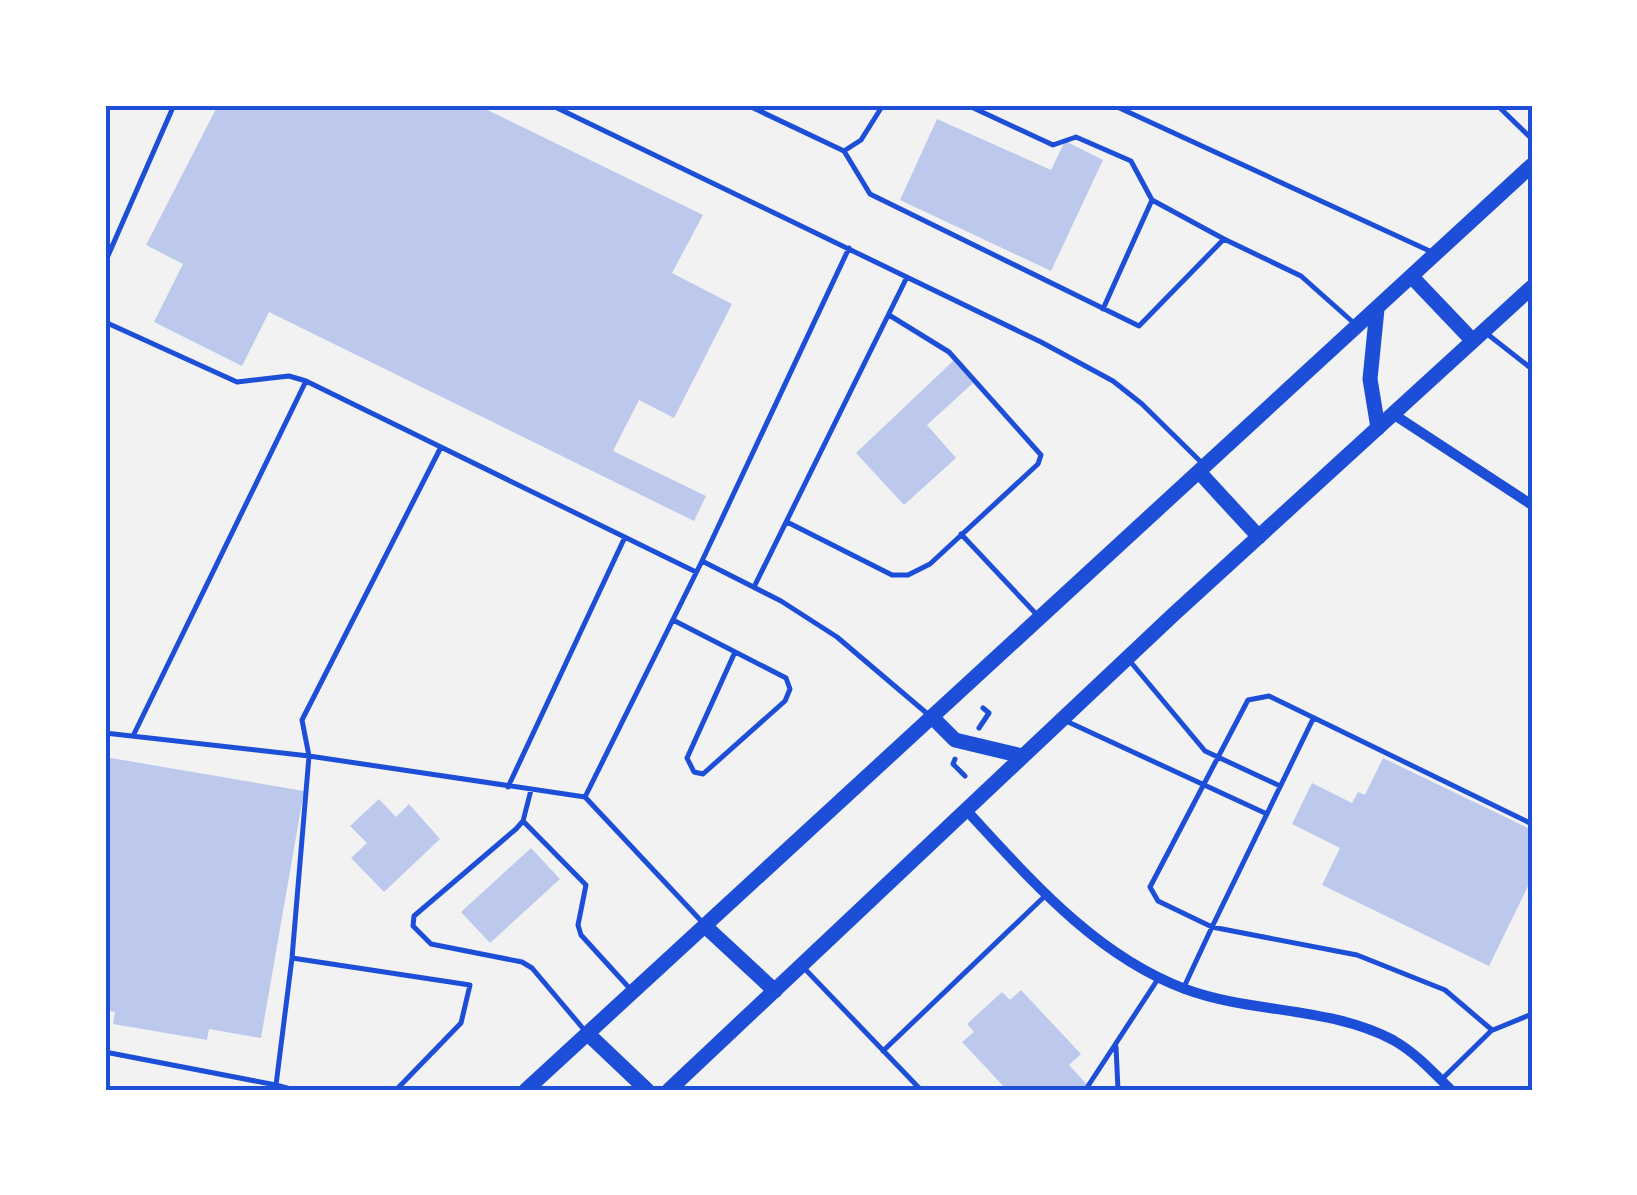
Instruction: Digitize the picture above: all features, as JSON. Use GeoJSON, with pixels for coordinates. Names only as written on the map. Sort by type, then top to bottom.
{"type":"FeatureCollection","features":[{"type":"Feature","properties":{"kind":"main road"},"geometry":{"type":"LineString","coordinates":[[526,1090],[1532,166]]}},
{"type":"Feature","properties":{"kind":"main road"},"geometry":{"type":"LineString","coordinates":[[1412,277],[1478,336]]}},
{"type":"Feature","properties":{"kind":"main road"},"geometry":{"type":"LineString","coordinates":[[670,1090],[1022,756],[1532,288]]}},
{"type":"Feature","properties":{"kind":"main road"},"geometry":{"type":"LineString","coordinates":[[1377,309],[1370,380],[1378,428]]}},
{"type":"Feature","properties":{"kind":"main road"},"geometry":{"type":"LineString","coordinates":[[1203,470],[1258,538]]}},
{"type":"Feature","properties":{"kind":"main road"},"geometry":{"type":"LineString","coordinates":[[933,718],[955,740],[1022,756]]}},
{"type":"Feature","properties":{"kind":"main road"},"geometry":{"type":"LineString","coordinates":[[706,927],[775,991]]}},
{"type":"Feature","properties":{"kind":"main road"},"geometry":{"type":"LineString","coordinates":[[588,1034],[647,1090]]}},
{"type":"Feature","properties":{"kind":"street"},"geometry":{"type":"LineString","coordinates":[[1393,414],[1532,505]]}},
{"type":"Feature","properties":{"kind":"street"},"geometry":{"type":"LineString","coordinates":[[967,812],[1046,895],[1085,930],[1132,962],[1184,988],[1235,1003],[1314,1014],[1358,1025],[1394,1041],[1421,1060],[1451,1090]]}},
{"type":"Feature","properties":{"kind":"lane"},"geometry":{"type":"LineString","coordinates":[[105,273],[174,105]]}},
{"type":"Feature","properties":{"kind":"lane"},"geometry":{"type":"LineString","coordinates":[[551,105],[1112,380],[1142,404],[1203,470]]}},
{"type":"Feature","properties":{"kind":"lane"},"geometry":{"type":"LineString","coordinates":[[747,105],[844,151],[870,194],[1138,326],[1224,239]]}},
{"type":"Feature","properties":{"kind":"lane"},"geometry":{"type":"LineString","coordinates":[[844,151],[861,140],[884,105]]}},
{"type":"Feature","properties":{"kind":"lane"},"geometry":{"type":"LineString","coordinates":[[966,105],[1053,144],[1076,136],[1130,161],[1152,200],[1301,276],[1358,327]]}},
{"type":"Feature","properties":{"kind":"lane"},"geometry":{"type":"LineString","coordinates":[[1113,105],[1436,254]]}},
{"type":"Feature","properties":{"kind":"lane"},"geometry":{"type":"LineString","coordinates":[[1497,105],[1532,139]]}},
{"type":"Feature","properties":{"kind":"lane"},"geometry":{"type":"LineString","coordinates":[[1103,309],[1152,200]]}},
{"type":"Feature","properties":{"kind":"lane"},"geometry":{"type":"LineString","coordinates":[[585,797],[702,561],[849,248]]}},
{"type":"Feature","properties":{"kind":"lane"},"geometry":{"type":"LineString","coordinates":[[754,588],[907,277]]}},
{"type":"Feature","properties":{"kind":"lane"},"geometry":{"type":"LineString","coordinates":[[786,522],[892,574],[908,575],[930,564],[1038,464],[1041,456],[949,352],[888,315]]}},
{"type":"Feature","properties":{"kind":"lane"},"geometry":{"type":"LineString","coordinates":[[105,322],[238,382],[289,376],[306,381],[696,572]]}},
{"type":"Feature","properties":{"kind":"lane"},"geometry":{"type":"LineString","coordinates":[[1478,336],[1532,369]]}},
{"type":"Feature","properties":{"kind":"lane"},"geometry":{"type":"LineString","coordinates":[[133,736],[306,381]]}},
{"type":"Feature","properties":{"kind":"lane"},"geometry":{"type":"LineString","coordinates":[[276,1088],[292,958],[309,756],[302,720],[441,448]]}},
{"type":"Feature","properties":{"kind":"lane"},"geometry":{"type":"LineString","coordinates":[[962,534],[1041,618]]}},
{"type":"Feature","properties":{"kind":"lane"},"geometry":{"type":"LineString","coordinates":[[508,787],[625,538]]}},
{"type":"Feature","properties":{"kind":"lane"},"geometry":{"type":"LineString","coordinates":[[702,561],[836,637],[933,718]]}},
{"type":"Feature","properties":{"kind":"lane"},"geometry":{"type":"LineString","coordinates":[[672,620],[736,652],[786,678],[790,688],[785,702],[703,774],[694,772],[688,758],[736,652]]}},
{"type":"Feature","properties":{"kind":"lane"},"geometry":{"type":"LineString","coordinates":[[1128,658],[1205,751],[1280,786]]}},
{"type":"Feature","properties":{"kind":"lane"},"geometry":{"type":"LineString","coordinates":[[1492,1030],[1445,990],[1357,955],[1212,927],[1158,900],[1150,888],[1248,700],[1269,696],[1532,824]]}},
{"type":"Feature","properties":{"kind":"lane"},"geometry":{"type":"LineString","coordinates":[[1184,988],[1313,719]]}},
{"type":"Feature","properties":{"kind":"lane"},"geometry":{"type":"LineString","coordinates":[[1064,720],[1267,814]]}},
{"type":"Feature","properties":{"kind":"lane"},"geometry":{"type":"LineString","coordinates":[[105,733],[309,756],[585,797],[706,927]]}},
{"type":"Feature","properties":{"kind":"lane"},"geometry":{"type":"LineString","coordinates":[[531,790],[523,821],[414,916],[413,926],[430,944],[522,962],[532,968],[588,1034]]}},
{"type":"Feature","properties":{"kind":"lane"},"geometry":{"type":"LineString","coordinates":[[523,821],[586,886],[578,925],[581,936],[634,993]]}},
{"type":"Feature","properties":{"kind":"lane"},"geometry":{"type":"LineString","coordinates":[[883,1051],[1046,895]]}},
{"type":"Feature","properties":{"kind":"lane"},"geometry":{"type":"LineString","coordinates":[[292,958],[470,985],[462,1023],[396,1090]]}},
{"type":"Feature","properties":{"kind":"lane"},"geometry":{"type":"LineString","coordinates":[[802,966],[921,1090]]}},
{"type":"Feature","properties":{"kind":"lane"},"geometry":{"type":"LineString","coordinates":[[1088,1086],[1160,976]]}},
{"type":"Feature","properties":{"kind":"lane"},"geometry":{"type":"LineString","coordinates":[[1441,1080],[1492,1030],[1532,1014]]}},
{"type":"Feature","properties":{"kind":"lane"},"geometry":{"type":"LineString","coordinates":[[1116,1044],[1118,1090]]}},
{"type":"Feature","properties":{"kind":"lane"},"geometry":{"type":"LineString","coordinates":[[105,1052],[294,1090]]}},
{"type":"Feature","properties":{"kind":"path"},"geometry":{"type":"LineString","coordinates":[[978,730],[989,713],[983,708]]}},
{"type":"Feature","properties":{"kind":"path"},"geometry":{"type":"LineString","coordinates":[[955,757],[953,764],[965,776]]}},
{"type":"Feature","properties":{"kind":"building"},"geometry":{"type":"Polygon","coordinates":[[[218,105],[477,105],[703,215],[672,273],[732,304],[674,418],[639,400],[613,451],[706,496],[694,521],[269,312],[242,366],[154,322],[183,264],[146,245],[218,105]]]}},
{"type":"Feature","properties":{"kind":"building"},"geometry":{"type":"Polygon","coordinates":[[[937,119],[1051,170],[1065,141],[1103,160],[1051,271],[900,200],[937,119]]]}},
{"type":"Feature","properties":{"kind":"building"},"geometry":{"type":"Polygon","coordinates":[[[953,361],[973,383],[927,425],[956,458],[904,505],[856,453],[953,361]]]}},
{"type":"Feature","properties":{"kind":"building"},"geometry":{"type":"Polygon","coordinates":[[[105,757],[304,791],[261,1038],[209,1029],[207,1040],[113,1024],[115,1012],[105,1010],[105,757]]]}},
{"type":"Feature","properties":{"kind":"building"},"geometry":{"type":"Polygon","coordinates":[[[1383,758],[1532,830],[1532,878],[1489,966],[1322,885],[1340,848],[1292,824],[1312,783],[1352,803],[1358,792],[1365,795],[1383,758]]]}},
{"type":"Feature","properties":{"kind":"building"},"geometry":{"type":"Polygon","coordinates":[[[379,799],[396,817],[409,804],[440,839],[384,892],[351,858],[367,843],[350,826],[379,799]]]}},
{"type":"Feature","properties":{"kind":"building"},"geometry":{"type":"Polygon","coordinates":[[[531,848],[560,879],[490,943],[461,912],[531,848]]]}},
{"type":"Feature","properties":{"kind":"building"},"geometry":{"type":"Polygon","coordinates":[[[1021,990],[1081,1054],[1069,1065],[1092,1090],[1007,1090],[962,1042],[974,1032],[967,1024],[1002,992],[1010,1000],[1021,990]]]}}]}
